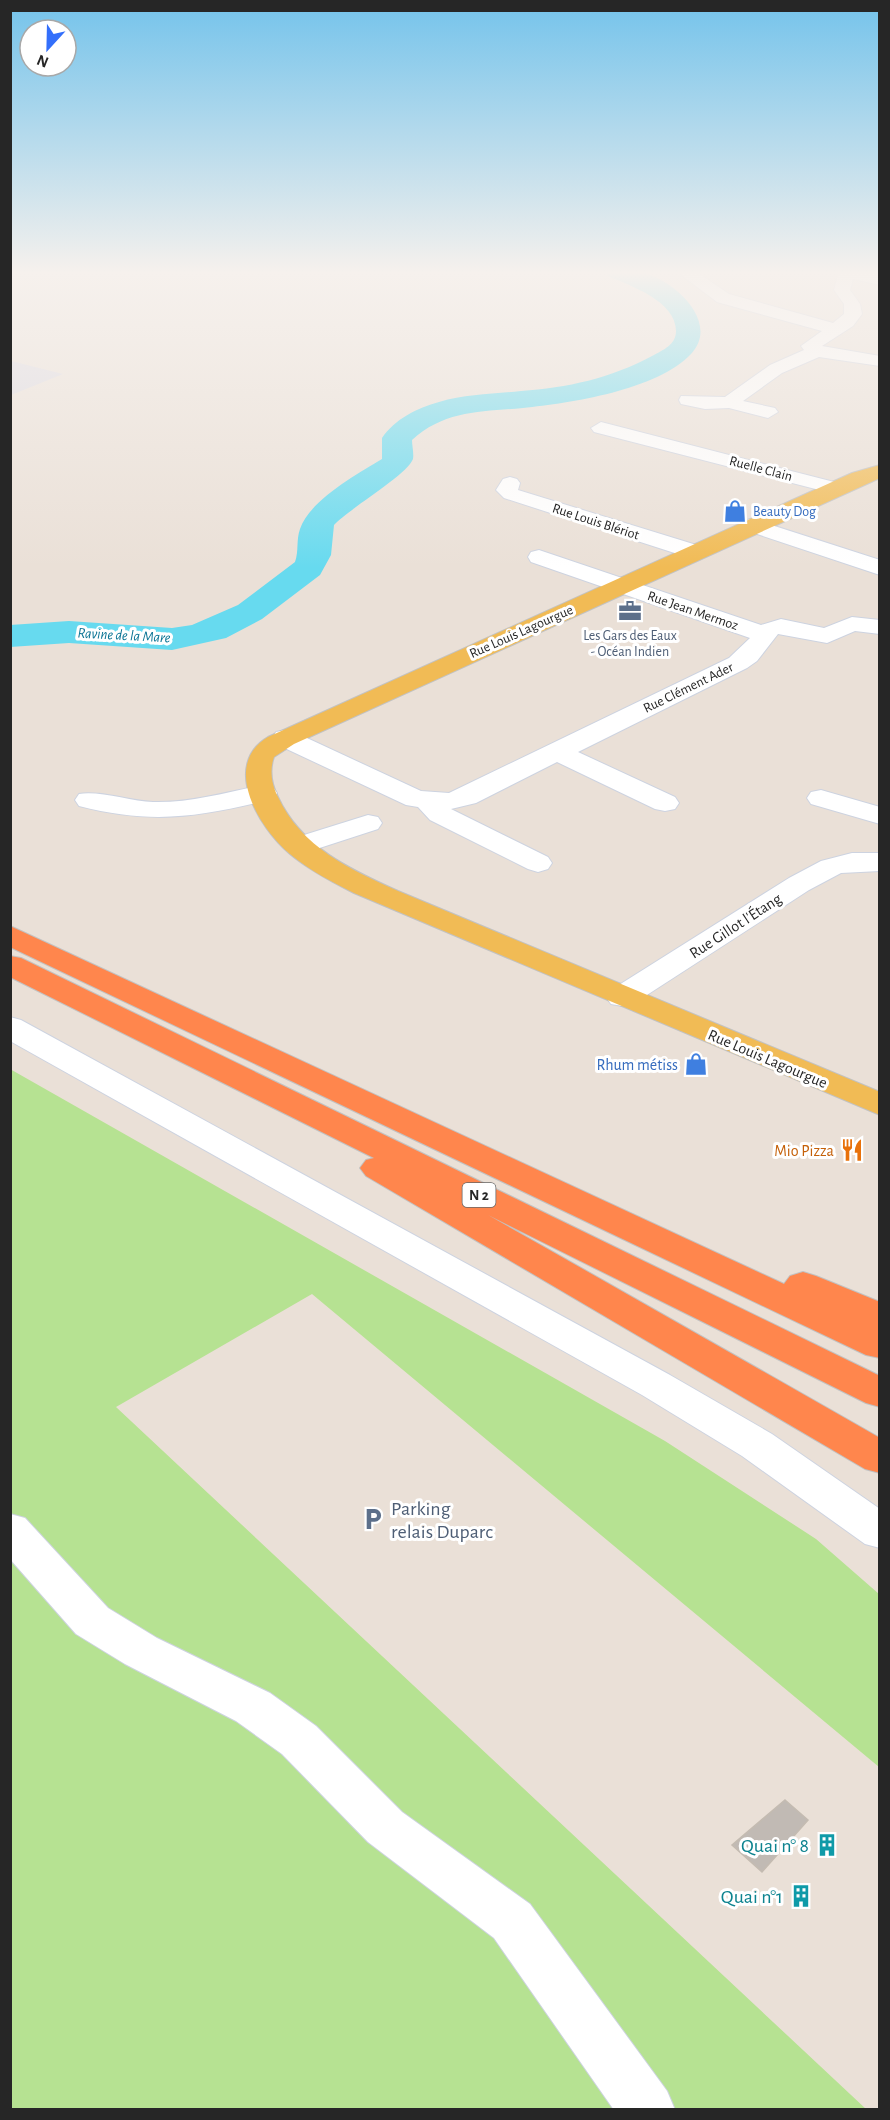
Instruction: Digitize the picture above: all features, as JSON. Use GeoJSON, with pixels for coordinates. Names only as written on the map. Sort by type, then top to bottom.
{"type":"FeatureCollection","features":[{"type":"Feature","properties":{"kind":"highway"},"geometry":{"type":"LineString","coordinates":[[10,935],[217,1034],[878,1323]]}},
{"type":"Feature","properties":{"kind":"highway","name":"N 2"},"geometry":{"type":"LineString","coordinates":[[10,964],[879,1393]]}},
{"type":"Feature","properties":{"kind":"highway"},"geometry":{"type":"LineString","coordinates":[[79,998],[730,1369],[879,1458]]}},
{"type":"Feature","properties":{"kind":"main road","name":"Rue Louis Lagourgue"},"geometry":{"type":"LineString","coordinates":[[879,471],[835,488],[285,738],[267,750],[257,764],[263,793],[271,812],[298,846],[322,864],[361,884],[622,997],[879,1105]]}},
{"type":"Feature","properties":{"kind":"street"},"geometry":{"type":"LineString","coordinates":[[732,402],[734,398],[775,370]]}},
{"type":"Feature","properties":{"kind":"street"},"geometry":{"type":"LineString","coordinates":[[688,400],[705,403],[732,402],[768,412]]}},
{"type":"Feature","properties":{"kind":"street","name":"Ruelle Clain"},"geometry":{"type":"LineString","coordinates":[[601,428],[693,445],[835,488]]}},
{"type":"Feature","properties":{"kind":"street","name":"Rue Louis Blériot"},"geometry":{"type":"LineString","coordinates":[[510,483],[506,490],[511,494],[695,552]]}},
{"type":"Feature","properties":{"kind":"street"},"geometry":{"type":"LineString","coordinates":[[753,525],[879,568]]}},
{"type":"Feature","properties":{"kind":"street","name":"Rue Jean Mermoz"},"geometry":{"type":"LineString","coordinates":[[539,557],[764,634]]}},
{"type":"Feature","properties":{"kind":"street"},"geometry":{"type":"LineString","coordinates":[[764,634],[770,629],[781,626],[819,636],[835,634],[852,624],[879,627]]}},
{"type":"Feature","properties":{"kind":"street","name":"Rue Clément Ader"},"geometry":{"type":"LineString","coordinates":[[285,738],[400,792],[430,802],[466,797],[738,663],[748,656],[764,634]]}},
{"type":"Feature","properties":{"kind":"street"},"geometry":{"type":"LineString","coordinates":[[558,753],[665,803]]}},
{"type":"Feature","properties":{"kind":"street"},"geometry":{"type":"LineString","coordinates":[[89,800],[121,810],[157,813],[263,793]]}},
{"type":"Feature","properties":{"kind":"street"},"geometry":{"type":"LineString","coordinates":[[821,798],[879,816]]}},
{"type":"Feature","properties":{"kind":"street","name":"Rue Clément Ader"},"geometry":{"type":"LineString","coordinates":[[430,802],[432,808],[440,814],[538,863]]}},
{"type":"Feature","properties":{"kind":"street"},"geometry":{"type":"LineString","coordinates":[[298,846],[369,823]]}},
{"type":"Feature","properties":{"kind":"street","name":"Rue Gillot l'Étang"},"geometry":{"type":"LineString","coordinates":[[622,997],[799,884],[831,867],[866,862],[879,832]]}},
{"type":"Feature","properties":{"kind":"street"},"geometry":{"type":"LineString","coordinates":[[10,1027],[656,1384],[758,1445],[879,1532]]}},
{"type":"Feature","properties":{"kind":"street"},"geometry":{"type":"LineString","coordinates":[[10,1530],[92,1621],[141,1651],[253,1707],[299,1740],[385,1827],[512,1921],[647,2109]]}},
{"type":"Feature","properties":{"kind":"shaded area"},"geometry":{"type":"Polygon","coordinates":[[[11,370],[47,370],[63,374],[11,395],[11,370]]]}},
{"type":"Feature","properties":{"kind":"green space"},"geometry":{"type":"Polygon","coordinates":[[[10,1069],[665,1441],[816,1539],[879,1594],[879,1767],[312,1294],[116,1407],[866,2109],[11,2109],[10,1069]]]}},
{"type":"Feature","properties":{"kind":"building"},"geometry":{"type":"Polygon","coordinates":[[[785,1800],[808,1820],[762,1872],[732,1845],[785,1800]]]}},
{"type":"Feature","properties":{"kind":"waterway","name":"Ravine de la Mare"},"geometry":{"type":"LineString","coordinates":[[10,636],[69,632],[172,639],[213,630],[250,612],[308,568],[314,555],[315,533],[320,521],[350,494],[393,465],[398,458],[397,438],[417,422],[440,411],[464,404],[576,393],[612,384],[646,370]]}},
{"type":"Feature","properties":{"kind":"place","name":"Beauty Dog"},"geometry":{"type":"Point","coordinates":[735,511]}},
{"type":"Feature","properties":{"kind":"place","name":"Les Gars des Eaux - Océan Indien"},"geometry":{"type":"Point","coordinates":[630,611]}},
{"type":"Feature","properties":{"kind":"place","name":"Rhum métiss"},"geometry":{"type":"Point","coordinates":[696,1064]}},
{"type":"Feature","properties":{"kind":"place","name":"Mio Pizza"},"geometry":{"type":"Point","coordinates":[852,1150]}},
{"type":"Feature","properties":{"kind":"place","name":"Parking relais Duparc"},"geometry":{"type":"Point","coordinates":[373,1519]}},
{"type":"Feature","properties":{"kind":"place","name":"Quai n° 8"},"geometry":{"type":"Point","coordinates":[827,1845]}},
{"type":"Feature","properties":{"kind":"place","name":"Quai n°1"},"geometry":{"type":"Point","coordinates":[801,1896]}}]}
